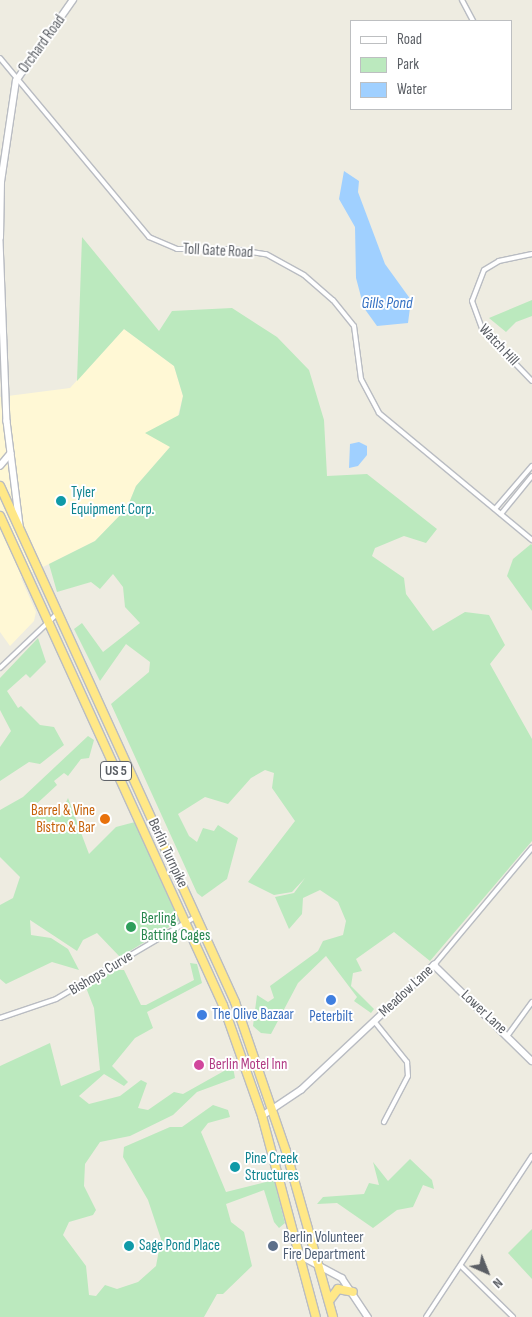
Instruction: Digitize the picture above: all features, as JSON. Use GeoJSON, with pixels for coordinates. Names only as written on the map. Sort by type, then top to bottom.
{"type":"FeatureCollection","features":[{"type":"Feature","properties":{"kind":"highway","name":"Berlin Turnpike"},"geometry":{"type":"LineString","coordinates":[[0,486],[24,543],[235,1002],[273,1110],[333,1317]]}},
{"type":"Feature","properties":{"kind":"highway","name":"Berlin Turnpike"},"geometry":{"type":"LineString","coordinates":[[0,516],[231,1024],[262,1116],[316,1317]]}},
{"type":"Feature","properties":{"kind":"highway"},"geometry":{"type":"LineString","coordinates":[[329,1301],[338,1289],[353,1292]]}},
{"type":"Feature","properties":{"kind":"street","name":"Orchard Road"},"geometry":{"type":"LineString","coordinates":[[24,543],[10,447],[0,240],[1,182],[16,81],[73,0]]}},
{"type":"Feature","properties":{"kind":"street"},"geometry":{"type":"LineString","coordinates":[[462,0],[472,20]]}},
{"type":"Feature","properties":{"kind":"street","name":"Toll Gate Road"},"geometry":{"type":"LineString","coordinates":[[0,58],[16,81],[150,237],[176,249],[234,249],[266,254],[297,270],[333,300],[354,326],[361,379],[372,404],[401,434],[532,540]]}},
{"type":"Feature","properties":{"kind":"street","name":"Watch Hill"},"geometry":{"type":"LineString","coordinates":[[532,254],[500,261],[484,270],[475,284],[472,302],[482,329],[532,381]]}},
{"type":"Feature","properties":{"kind":"street"},"geometry":{"type":"LineString","coordinates":[[0,466],[9,458],[10,447]]}},
{"type":"Feature","properties":{"kind":"street"},"geometry":{"type":"LineString","coordinates":[[495,509],[532,466]]}},
{"type":"Feature","properties":{"kind":"street"},"geometry":{"type":"LineString","coordinates":[[501,514],[514,495],[532,476]]}},
{"type":"Feature","properties":{"kind":"street"},"geometry":{"type":"LineString","coordinates":[[509,491],[514,495]]}},
{"type":"Feature","properties":{"kind":"street"},"geometry":{"type":"LineString","coordinates":[[0,668],[46,620],[57,614]]}},
{"type":"Feature","properties":{"kind":"street","name":"Meadow Lane"},"geometry":{"type":"LineString","coordinates":[[262,1116],[273,1110],[434,965],[532,848]]}},
{"type":"Feature","properties":{"kind":"street","name":"Bishops Curve"},"geometry":{"type":"LineString","coordinates":[[0,1018],[56,999],[197,916]]}},
{"type":"Feature","properties":{"kind":"street","name":"Lower Lane"},"geometry":{"type":"LineString","coordinates":[[434,965],[508,1035],[532,1061]]}},
{"type":"Feature","properties":{"kind":"street"},"geometry":{"type":"LineString","coordinates":[[508,1035],[532,1002]]}},
{"type":"Feature","properties":{"kind":"street"},"geometry":{"type":"LineString","coordinates":[[374,1021],[407,1062],[408,1076],[384,1122]]}},
{"type":"Feature","properties":{"kind":"street"},"geometry":{"type":"LineString","coordinates":[[426,1317],[532,1156]]}},
{"type":"Feature","properties":{"kind":"street"},"geometry":{"type":"LineString","coordinates":[[299,1255],[318,1262],[353,1292],[368,1317]]}},
{"type":"Feature","properties":{"kind":"street"},"geometry":{"type":"LineString","coordinates":[[461,1266],[513,1317]]}},
{"type":"Feature","properties":{"kind":"shaded area"},"geometry":{"type":"Polygon","coordinates":[[[124,329],[174,366],[183,396],[170,447],[136,486],[127,508],[95,541],[21,578],[36,612],[34,621],[10,646],[0,632],[0,397],[70,388],[124,329]]]}},
{"type":"Feature","properties":{"kind":"green space"},"geometry":{"type":"Polygon","coordinates":[[[82,237],[159,331],[172,311],[232,308],[277,337],[309,370],[324,420],[327,476],[367,474],[437,529],[426,543],[404,536],[375,548],[372,556],[404,578],[406,594],[433,631],[465,612],[489,615],[505,645],[490,664],[532,739],[532,841],[430,961],[394,932],[356,959],[362,971],[353,973],[351,986],[374,1009],[371,1013],[354,1001],[357,997],[326,956],[298,983],[271,1034],[261,1033],[253,1026],[257,995],[268,1002],[274,998],[270,986],[318,951],[323,941],[343,935],[346,921],[338,902],[320,890],[303,898],[302,914],[289,929],[275,897],[294,893],[305,878],[292,892],[274,895],[248,882],[295,821],[272,788],[274,773],[265,770],[251,778],[228,804],[205,797],[178,814],[189,836],[197,842],[203,828],[214,831],[218,825],[238,838],[227,879],[202,897],[197,893],[111,704],[149,672],[150,662],[126,644],[100,681],[74,629],[82,623],[103,652],[140,623],[125,607],[123,587],[113,574],[100,589],[91,582],[57,592],[49,564],[95,541],[127,508],[136,486],[170,447],[145,433],[179,415],[183,396],[174,366],[124,329],[77,381],[82,237]]]}},
{"type":"Feature","properties":{"kind":"green space"},"geometry":{"type":"Polygon","coordinates":[[[532,300],[532,316],[516,322],[506,332],[489,318],[532,300]]]}},
{"type":"Feature","properties":{"kind":"green space"},"geometry":{"type":"Polygon","coordinates":[[[531,544],[532,611],[507,576],[513,559],[531,544]]]}},
{"type":"Feature","properties":{"kind":"green space"},"geometry":{"type":"Polygon","coordinates":[[[38,638],[46,662],[30,678],[26,674],[7,691],[18,708],[21,706],[40,725],[54,727],[64,745],[40,764],[29,762],[0,781],[0,747],[11,731],[0,710],[0,678],[38,638]]]}},
{"type":"Feature","properties":{"kind":"green space"},"geometry":{"type":"Polygon","coordinates":[[[88,736],[94,740],[89,758],[81,759],[68,776],[64,773],[54,781],[57,785],[31,809],[48,806],[59,817],[68,798],[89,854],[116,827],[135,822],[179,921],[120,957],[97,933],[83,940],[77,951],[30,920],[31,935],[51,938],[68,949],[79,970],[52,962],[6,984],[0,979],[0,905],[13,898],[20,877],[0,857],[0,810],[23,797],[88,736]]]}},
{"type":"Feature","properties":{"kind":"green space"},"geometry":{"type":"Polygon","coordinates":[[[190,963],[197,964],[202,983],[147,1012],[153,1028],[135,1038],[112,1066],[128,1082],[124,1086],[104,1074],[79,1096],[89,1104],[120,1096],[141,1080],[147,1083],[138,1108],[148,1110],[174,1092],[183,1094],[224,1071],[225,1066],[233,1067],[235,1078],[197,1092],[173,1115],[130,1136],[100,1142],[85,1164],[84,1186],[96,1210],[93,1215],[69,1222],[63,1235],[86,1266],[89,1295],[96,1296],[105,1285],[117,1289],[138,1282],[156,1266],[161,1239],[148,1200],[123,1157],[124,1147],[170,1127],[182,1127],[213,1105],[228,1110],[230,1117],[208,1123],[201,1132],[226,1192],[274,1180],[285,1223],[279,1228],[274,1222],[264,1190],[226,1204],[231,1222],[244,1232],[252,1266],[223,1294],[217,1294],[204,1317],[0,1317],[0,1066],[50,1043],[61,1086],[100,1070],[94,1008],[85,985],[113,970],[124,970],[141,1005],[146,1005],[194,980],[190,963]]]}},
{"type":"Feature","properties":{"kind":"green space"},"geometry":{"type":"Polygon","coordinates":[[[410,1159],[432,1180],[434,1189],[423,1185],[413,1207],[397,1210],[373,1228],[337,1203],[317,1204],[323,1197],[364,1194],[369,1183],[379,1185],[373,1162],[388,1181],[410,1159]]]}},
{"type":"Feature","properties":{"kind":"green space"},"geometry":{"type":"Polygon","coordinates":[[[532,1229],[532,1279],[508,1253],[532,1229]]]}},
{"type":"Feature","properties":{"kind":"water","name":"Gills Pond"},"geometry":{"type":"Polygon","coordinates":[[[344,171],[359,181],[358,192],[385,264],[411,300],[408,323],[377,326],[364,308],[356,278],[355,227],[339,199],[344,171]]]}},
{"type":"Feature","properties":{"kind":"water"},"geometry":{"type":"Polygon","coordinates":[[[359,442],[367,446],[367,455],[358,466],[349,468],[350,444],[359,442]]]}},
{"type":"Feature","properties":{"kind":"place","name":"Tyler Equipment Corp."},"geometry":{"type":"Point","coordinates":[61,501]}},
{"type":"Feature","properties":{"kind":"place","name":"Barrel & Vine Bistro & Bar"},"geometry":{"type":"Point","coordinates":[105,819]}},
{"type":"Feature","properties":{"kind":"place","name":"Berling Batting Cages"},"geometry":{"type":"Point","coordinates":[131,927]}},
{"type":"Feature","properties":{"kind":"place","name":"Peterbilt"},"geometry":{"type":"Point","coordinates":[331,1000]}},
{"type":"Feature","properties":{"kind":"place","name":"The Olive Bazaar"},"geometry":{"type":"Point","coordinates":[202,1015]}},
{"type":"Feature","properties":{"kind":"place","name":"Berlin Motel Inn"},"geometry":{"type":"Point","coordinates":[199,1065]}},
{"type":"Feature","properties":{"kind":"place","name":"Pine Creek Structures"},"geometry":{"type":"Point","coordinates":[235,1167]}},
{"type":"Feature","properties":{"kind":"place","name":"Sage Pond Place"},"geometry":{"type":"Point","coordinates":[129,1246]}},
{"type":"Feature","properties":{"kind":"place","name":"Berlin Volunteer Fire Department"},"geometry":{"type":"Point","coordinates":[273,1246]}}]}
